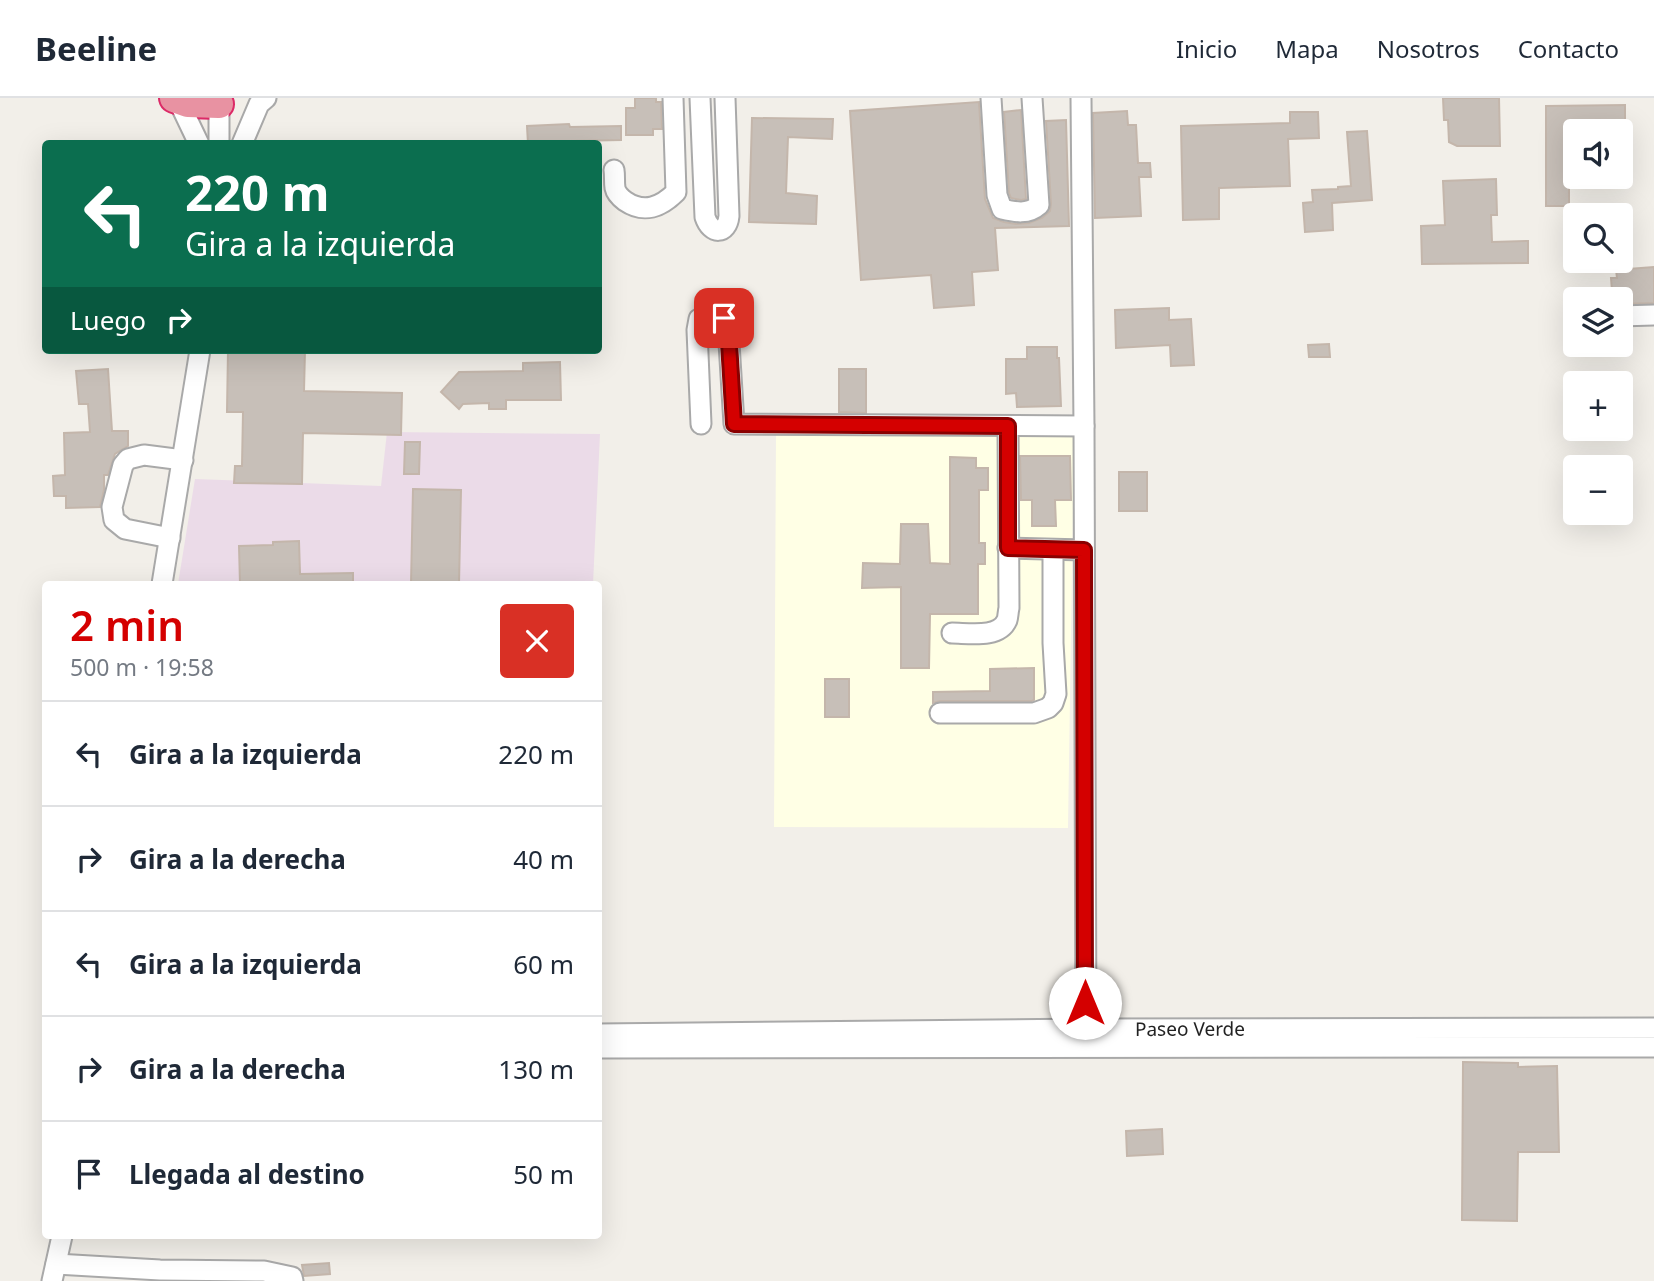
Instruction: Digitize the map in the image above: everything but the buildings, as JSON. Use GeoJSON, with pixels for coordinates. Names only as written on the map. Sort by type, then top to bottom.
{"type":"FeatureCollection","features":[{"type":"Feature","properties":{"kind":"highway"},"geometry":{"type":"LineString","coordinates":[[177,99],[188,103],[219,101]]}},
{"type":"Feature","properties":{"kind":"street"},"geometry":{"type":"LineString","coordinates":[[244,140],[259,104],[266,98]]}},
{"type":"Feature","properties":{"kind":"street"},"geometry":{"type":"LineString","coordinates":[[614,170],[615,190],[622,199],[638,209],[666,202],[676,192],[673,98]]}},
{"type":"Feature","properties":{"kind":"street"},"geometry":{"type":"LineString","coordinates":[[700,98],[705,217],[712,230],[724,229],[728,223],[725,98]]}},
{"type":"Feature","properties":{"kind":"street"},"geometry":{"type":"LineString","coordinates":[[991,98],[997,195],[1002,209],[1014,212],[1032,211],[1039,205],[1031,98]]}},
{"type":"Feature","properties":{"kind":"street"},"geometry":{"type":"LineString","coordinates":[[1081,98],[1086,1038]]}},
{"type":"Feature","properties":{"kind":"street"},"geometry":{"type":"LineString","coordinates":[[177,99],[197,140]]}},
{"type":"Feature","properties":{"kind":"street"},"geometry":{"type":"LineString","coordinates":[[219,101],[219,140]]}},
{"type":"Feature","properties":{"kind":"street"},"geometry":{"type":"LineString","coordinates":[[701,424],[697,330],[699,319],[716,315],[724,318],[728,327],[734,424],[1084,426]]}},
{"type":"Feature","properties":{"kind":"street"},"geometry":{"type":"LineString","coordinates":[[1633,316],[1654,315]]}},
{"type":"Feature","properties":{"kind":"street"},"geometry":{"type":"LineString","coordinates":[[163,581],[199,354]]}},
{"type":"Feature","properties":{"kind":"street"},"geometry":{"type":"LineString","coordinates":[[952,633],[989,633],[999,630],[1006,622],[1009,608],[1008,426]]}},
{"type":"Feature","properties":{"kind":"street"},"geometry":{"type":"LineString","coordinates":[[170,538],[125,529],[114,520],[112,507],[122,465],[128,459],[144,454],[183,460]]}},
{"type":"Feature","properties":{"kind":"street"},"geometry":{"type":"LineString","coordinates":[[1008,548],[1084,550]]}},
{"type":"Feature","properties":{"kind":"street"},"geometry":{"type":"LineString","coordinates":[[940,713],[1034,713],[1053,703],[1056,694],[1053,550]]}},
{"type":"Feature","properties":{"kind":"street","name":"Paseo Verde"},"geometry":{"type":"LineString","coordinates":[[1434,1038],[1654,1028]]}},
{"type":"Feature","properties":{"kind":"street","name":"Paseo Verde"},"geometry":{"type":"LineString","coordinates":[[602,1035],[632,1041]]}},
{"type":"Feature","properties":{"kind":"street","name":"Paseo Verde"},"geometry":{"type":"LineString","coordinates":[[602,1047],[632,1041],[1086,1038],[1434,1038],[1654,1047]]}},
{"type":"Feature","properties":{"kind":"street"},"geometry":{"type":"LineString","coordinates":[[61,1239],[54,1273],[264,1271],[292,1277],[293,1281]]}},
{"type":"Feature","properties":{"kind":"shaded area"},"geometry":{"type":"Polygon","coordinates":[[[387,432],[600,434],[593,581],[178,581],[195,479],[381,486],[387,432]]]}},
{"type":"Feature","properties":{"kind":"shaded area"},"geometry":{"type":"Polygon","coordinates":[[[776,433],[1074,436],[1068,828],[774,827],[776,433]]]}},
{"type":"Feature","properties":{"kind":"route"},"geometry":{"type":"LineString","coordinates":[[724,318],[728,327],[734,424],[1008,426],[1008,548],[1084,550],[1085,1003]]}}]}
